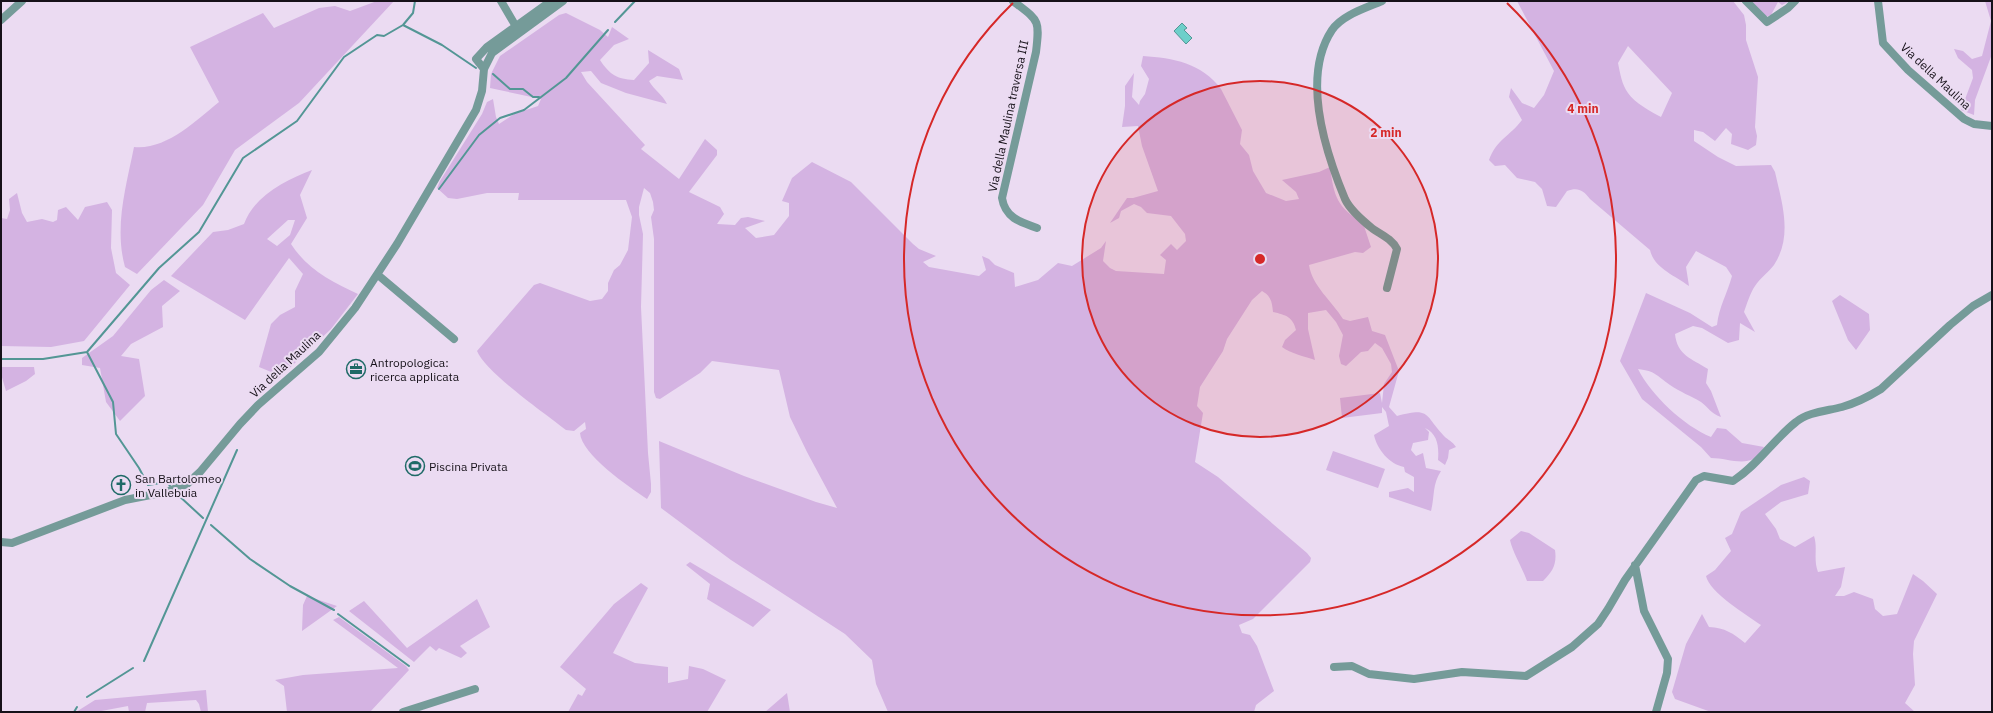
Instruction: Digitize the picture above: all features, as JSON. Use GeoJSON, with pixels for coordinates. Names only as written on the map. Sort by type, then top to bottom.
{"type":"FeatureCollection","features":[{"type":"Feature","properties":{"kind":"street"},"geometry":{"type":"LineString","coordinates":[[1,20],[22,1]]}},
{"type":"Feature","properties":{"kind":"street"},"geometry":{"type":"LineString","coordinates":[[501,1],[518,29]]}},
{"type":"Feature","properties":{"kind":"street"},"geometry":{"type":"LineString","coordinates":[[484,69],[476,59],[487,47],[518,29],[551,1]]}},
{"type":"Feature","properties":{"kind":"street","name":"Via della Maulina"},"geometry":{"type":"LineString","coordinates":[[1,542],[12,543],[125,500],[166,492],[187,484],[200,472],[258,405],[319,352],[355,308],[378,275],[476,110],[482,91],[484,69],[492,53],[518,29],[563,1]]}},
{"type":"Feature","properties":{"kind":"street","name":"Via della Maulina traversa III"},"geometry":{"type":"LineString","coordinates":[[1013,1],[1034,17],[1038,23],[1039,32],[1036,52],[1002,198],[1003,206],[1013,218],[1037,228]]}},
{"type":"Feature","properties":{"kind":"street"},"geometry":{"type":"LineString","coordinates":[[1382,1],[1350,16],[1332,30],[1322,52],[1318,72],[1318,93],[1323,134],[1344,198],[1349,206],[1371,228],[1392,241],[1397,249],[1387,288]]}},
{"type":"Feature","properties":{"kind":"street"},"geometry":{"type":"LineString","coordinates":[[1746,1],[1767,22],[1788,8],[1795,1]]}},
{"type":"Feature","properties":{"kind":"street","name":"Via della Maulina"},"geometry":{"type":"LineString","coordinates":[[1878,1],[1883,43],[1908,70],[1964,120],[1974,124],[1992,126]]}},
{"type":"Feature","properties":{"kind":"street"},"geometry":{"type":"LineString","coordinates":[[378,275],[454,339]]}},
{"type":"Feature","properties":{"kind":"street"},"geometry":{"type":"LineString","coordinates":[[1334,667],[1352,666],[1369,674],[1414,679],[1462,672],[1526,676],[1572,647],[1598,624],[1635,565],[1696,480],[1704,476],[1734,481],[1754,466],[1796,422],[1808,416],[1849,404],[1869,396],[1880,389],[1967,311],[1992,295]]}},
{"type":"Feature","properties":{"kind":"street"},"geometry":{"type":"LineString","coordinates":[[1635,565],[1644,611],[1668,659],[1667,673],[1656,712]]}},
{"type":"Feature","properties":{"kind":"street"},"geometry":{"type":"LineString","coordinates":[[403,712],[475,689]]}},
{"type":"Feature","properties":{"kind":"street"},"geometry":{"type":"LineString","coordinates":[[420,706],[428,712]]}},
{"type":"Feature","properties":{"kind":"shaded area"},"geometry":{"type":"Polygon","coordinates":[[[377,1],[394,1],[299,103],[235,150],[203,205],[137,274],[125,267],[121,237],[122,207],[134,147],[146,147],[169,139],[180,133],[219,102],[190,47],[263,13],[274,28],[319,8],[335,6],[350,11],[377,1]]]}},
{"type":"Feature","properties":{"kind":"shaded area"},"geometry":{"type":"Polygon","coordinates":[[[1517,1],[1733,1],[1744,15],[1746,40],[1758,77],[1755,127],[1757,136],[1756,145],[1748,150],[1731,144],[1732,134],[1726,128],[1715,141],[1703,132],[1694,130],[1694,141],[1718,157],[1736,166],[1771,165],[1775,172],[1783,207],[1785,231],[1780,254],[1774,265],[1759,280],[1753,289],[1744,312],[1755,332],[1740,323],[1739,340],[1728,343],[1702,328],[1693,326],[1675,334],[1676,341],[1682,352],[1708,369],[1706,383],[1711,391],[1721,417],[1712,412],[1701,402],[1674,387],[1656,374],[1638,369],[1651,389],[1669,409],[1679,418],[1701,432],[1711,437],[1717,428],[1726,429],[1742,443],[1764,447],[1753,459],[1740,462],[1711,458],[1701,447],[1642,399],[1620,361],[1646,293],[1690,313],[1712,327],[1717,325],[1719,312],[1732,276],[1726,267],[1696,251],[1686,267],[1689,286],[1665,271],[1656,262],[1650,250],[1590,199],[1583,191],[1574,189],[1567,191],[1556,207],[1547,206],[1542,189],[1535,182],[1517,178],[1505,165],[1495,166],[1489,160],[1499,143],[1522,120],[1509,97],[1511,88],[1522,103],[1534,108],[1544,95],[1554,71],[1517,1]],[[1628,46],[1618,63],[1623,83],[1631,97],[1661,117],[1672,93],[1628,46]]]}},
{"type":"Feature","properties":{"kind":"shaded area"},"geometry":{"type":"Polygon","coordinates":[[[1746,1],[1790,1],[1782,5],[1778,2],[1771,15],[1765,17],[1746,1]]]}},
{"type":"Feature","properties":{"kind":"shaded area"},"geometry":{"type":"Polygon","coordinates":[[[1985,1],[1992,1],[1992,54],[1975,100],[1974,115],[1961,110],[1973,78],[1972,70],[1958,58],[1954,49],[1963,51],[1972,59],[1982,56],[1991,21],[1985,1]]]}},
{"type":"Feature","properties":{"kind":"shaded area"},"geometry":{"type":"Polygon","coordinates":[[[566,13],[600,30],[608,37],[612,27],[629,39],[614,45],[600,60],[611,73],[618,77],[634,80],[649,63],[648,50],[679,69],[683,80],[657,76],[649,81],[667,104],[626,93],[601,83],[591,71],[581,72],[587,82],[645,145],[641,149],[679,179],[705,139],[717,150],[717,155],[689,192],[720,207],[724,214],[717,224],[735,225],[741,218],[748,217],[765,221],[745,228],[756,238],[774,235],[789,216],[789,203],[782,201],[792,178],[812,162],[851,182],[913,244],[919,249],[936,256],[923,262],[929,267],[979,276],[986,270],[982,256],[989,259],[995,265],[1014,273],[1015,287],[1038,280],[1058,263],[1072,266],[1101,248],[1106,241],[1103,261],[1110,268],[1116,271],[1164,274],[1166,260],[1160,255],[1171,244],[1177,250],[1186,241],[1185,234],[1171,216],[1147,213],[1141,207],[1134,204],[1121,211],[1119,218],[1110,223],[1127,198],[1133,198],[1158,191],[1142,146],[1138,126],[1122,127],[1125,106],[1125,86],[1134,73],[1132,97],[1139,105],[1145,94],[1149,79],[1141,66],[1143,56],[1176,60],[1205,73],[1221,89],[1242,130],[1240,144],[1249,155],[1253,171],[1266,193],[1286,201],[1299,199],[1296,192],[1282,180],[1319,172],[1330,167],[1333,186],[1338,200],[1347,212],[1363,223],[1371,247],[1363,253],[1355,252],[1309,265],[1318,287],[1343,319],[1350,321],[1368,317],[1372,331],[1385,335],[1399,371],[1389,407],[1397,416],[1416,412],[1426,415],[1444,436],[1456,447],[1449,450],[1445,465],[1438,460],[1437,441],[1435,437],[1425,428],[1429,432],[1428,440],[1413,443],[1411,450],[1416,456],[1423,453],[1426,468],[1441,471],[1435,486],[1431,511],[1389,497],[1389,492],[1408,488],[1414,492],[1414,477],[1405,472],[1404,467],[1393,463],[1384,455],[1378,445],[1374,435],[1389,426],[1386,412],[1382,407],[1382,413],[1342,418],[1340,398],[1380,393],[1382,403],[1384,384],[1392,372],[1391,364],[1382,348],[1375,343],[1368,351],[1361,352],[1346,366],[1341,364],[1339,356],[1343,335],[1336,322],[1326,310],[1308,313],[1308,329],[1315,360],[1289,351],[1282,347],[1285,340],[1296,330],[1295,326],[1288,317],[1273,312],[1270,300],[1262,291],[1252,300],[1227,339],[1223,351],[1200,387],[1197,406],[1203,413],[1195,462],[1218,477],[1311,558],[1310,562],[1253,619],[1239,625],[1242,633],[1250,635],[1257,646],[1274,691],[1256,705],[1254,712],[888,712],[876,684],[872,660],[845,634],[731,560],[661,508],[659,441],[744,476],[837,508],[790,417],[779,370],[712,361],[700,373],[660,399],[656,398],[654,392],[654,239],[651,217],[654,210],[650,193],[644,188],[639,207],[643,234],[641,307],[648,453],[651,484],[651,492],[647,499],[607,469],[588,450],[582,441],[580,433],[586,429],[585,422],[574,431],[566,430],[503,381],[482,360],[477,351],[534,285],[540,283],[590,301],[602,299],[608,291],[608,283],[614,270],[620,265],[628,250],[632,217],[626,200],[518,200],[519,193],[487,193],[457,199],[448,198],[437,188],[482,114],[487,102],[493,99],[496,117],[499,124],[514,114],[538,106],[541,99],[490,88],[491,74],[500,56],[559,15],[566,13]]]}},
{"type":"Feature","properties":{"kind":"shaded area"},"geometry":{"type":"Polygon","coordinates":[[[1182,23],[1187,28],[1184,30],[1192,38],[1186,44],[1174,31],[1182,23]]]}},
{"type":"Feature","properties":{"kind":"shaded area"},"geometry":{"type":"Polygon","coordinates":[[[312,170],[300,195],[307,218],[291,244],[297,253],[312,268],[339,285],[358,294],[331,329],[278,379],[276,374],[259,367],[271,324],[280,315],[295,307],[295,291],[303,274],[289,258],[245,320],[171,276],[213,232],[228,230],[244,224],[255,205],[263,197],[282,184],[312,170]],[[288,220],[267,239],[277,246],[290,235],[295,220],[288,220]]]}},
{"type":"Feature","properties":{"kind":"shaded area"},"geometry":{"type":"Polygon","coordinates":[[[17,193],[22,213],[27,222],[42,219],[53,222],[57,220],[58,210],[66,207],[78,220],[85,207],[107,202],[112,210],[111,248],[116,273],[130,285],[84,341],[51,347],[1,346],[1,218],[7,219],[10,210],[9,199],[17,193]]]}},
{"type":"Feature","properties":{"kind":"shaded area"},"geometry":{"type":"Polygon","coordinates":[[[164,280],[180,291],[162,306],[163,327],[131,344],[121,356],[139,359],[145,396],[120,421],[106,402],[100,368],[82,365],[82,358],[113,336],[151,290],[164,280]]]}},
{"type":"Feature","properties":{"kind":"shaded area"},"geometry":{"type":"Polygon","coordinates":[[[1840,295],[1869,314],[1870,330],[1856,350],[1848,340],[1832,301],[1840,295]]]}},
{"type":"Feature","properties":{"kind":"shaded area"},"geometry":{"type":"Polygon","coordinates":[[[1,367],[34,367],[35,374],[26,381],[6,391],[1,374],[1,367]]]}},
{"type":"Feature","properties":{"kind":"shaded area"},"geometry":{"type":"Polygon","coordinates":[[[1333,451],[1385,469],[1378,488],[1326,470],[1333,451]]]}},
{"type":"Feature","properties":{"kind":"shaded area"},"geometry":{"type":"Polygon","coordinates":[[[1804,477],[1810,481],[1808,494],[1781,502],[1765,514],[1776,529],[1780,539],[1795,547],[1814,536],[1818,572],[1845,567],[1841,587],[1835,596],[1844,596],[1854,592],[1873,599],[1875,609],[1883,616],[1897,614],[1913,574],[1937,594],[1914,641],[1913,654],[1915,685],[1905,703],[1915,712],[1711,712],[1675,699],[1672,692],[1686,644],[1702,614],[1709,627],[1720,629],[1737,636],[1745,643],[1761,625],[1721,596],[1714,589],[1706,576],[1715,570],[1731,551],[1725,538],[1732,534],[1741,512],[1781,485],[1804,477]]]}},
{"type":"Feature","properties":{"kind":"shaded area"},"geometry":{"type":"Polygon","coordinates":[[[1521,531],[1529,533],[1555,550],[1554,567],[1543,581],[1527,581],[1515,555],[1510,540],[1521,531]]]}},
{"type":"Feature","properties":{"kind":"shaded area"},"geometry":{"type":"Polygon","coordinates":[[[690,562],[771,610],[753,627],[707,599],[710,584],[686,565],[690,562]]]}},
{"type":"Feature","properties":{"kind":"shaded area"},"geometry":{"type":"Polygon","coordinates":[[[641,583],[648,588],[613,653],[635,663],[668,667],[668,683],[688,679],[689,666],[703,669],[726,680],[707,712],[568,712],[578,694],[582,696],[586,689],[560,667],[614,604],[641,583]]]}},
{"type":"Feature","properties":{"kind":"shaded area"},"geometry":{"type":"Polygon","coordinates":[[[307,596],[337,606],[302,631],[303,605],[307,596]]]}},
{"type":"Feature","properties":{"kind":"shaded area"},"geometry":{"type":"Polygon","coordinates":[[[477,599],[490,627],[460,646],[467,653],[461,658],[439,648],[436,651],[430,646],[414,662],[349,611],[364,601],[407,648],[477,599]]]}},
{"type":"Feature","properties":{"kind":"shaded area"},"geometry":{"type":"Polygon","coordinates":[[[339,617],[406,666],[409,670],[370,712],[287,712],[284,686],[275,680],[303,675],[398,668],[333,620],[339,617]]]}},
{"type":"Feature","properties":{"kind":"shaded area"},"geometry":{"type":"Polygon","coordinates":[[[206,690],[208,712],[201,712],[199,704],[196,700],[147,703],[145,712],[129,712],[128,706],[96,712],[76,712],[95,700],[206,690]]]}},
{"type":"Feature","properties":{"kind":"shaded area"},"geometry":{"type":"Polygon","coordinates":[[[787,693],[790,712],[765,712],[787,693]]]}},
{"type":"Feature","properties":{"kind":"waterway"},"geometry":{"type":"LineString","coordinates":[[87,352],[159,268],[199,232],[243,158],[297,121],[344,57],[377,35],[384,36],[403,25],[413,13],[415,1]]}},
{"type":"Feature","properties":{"kind":"waterway"},"geometry":{"type":"LineString","coordinates":[[615,22],[635,1]]}},
{"type":"Feature","properties":{"kind":"waterway"},"geometry":{"type":"LineString","coordinates":[[403,25],[442,45],[476,68]]}},
{"type":"Feature","properties":{"kind":"waterway"},"geometry":{"type":"LineString","coordinates":[[439,189],[479,135],[500,118],[524,110],[566,78],[608,30]]}},
{"type":"Feature","properties":{"kind":"waterway"},"geometry":{"type":"LineString","coordinates":[[493,74],[510,89],[523,89],[533,97],[539,97]]}},
{"type":"Feature","properties":{"kind":"waterway"},"geometry":{"type":"LineString","coordinates":[[87,352],[113,402],[116,434],[139,468],[148,485],[167,482],[170,486]]}},
{"type":"Feature","properties":{"kind":"waterway"},"geometry":{"type":"LineString","coordinates":[[1,359],[43,359],[87,352]]}},
{"type":"Feature","properties":{"kind":"waterway"},"geometry":{"type":"LineString","coordinates":[[144,661],[237,450]]}},
{"type":"Feature","properties":{"kind":"waterway"},"geometry":{"type":"LineString","coordinates":[[177,494],[203,518]]}},
{"type":"Feature","properties":{"kind":"waterway"},"geometry":{"type":"LineString","coordinates":[[211,525],[250,559],[290,586],[334,610]]}},
{"type":"Feature","properties":{"kind":"waterway"},"geometry":{"type":"LineString","coordinates":[[338,614],[409,666]]}},
{"type":"Feature","properties":{"kind":"waterway"},"geometry":{"type":"LineString","coordinates":[[87,697],[133,668]]}},
{"type":"Feature","properties":{"kind":"waterway"},"geometry":{"type":"LineString","coordinates":[[74,712],[77,707]]}},
{"type":"Feature","properties":{"kind":"place","name":"Antropologica: ricerca applicata"},"geometry":{"type":"Point","coordinates":[356,369]}},
{"type":"Feature","properties":{"kind":"place","name":"Piscina Privata"},"geometry":{"type":"Point","coordinates":[415,466]}},
{"type":"Feature","properties":{"kind":"place","name":"San Bartolomeo in Vallebuia"},"geometry":{"type":"Point","coordinates":[121,485]}}]}
